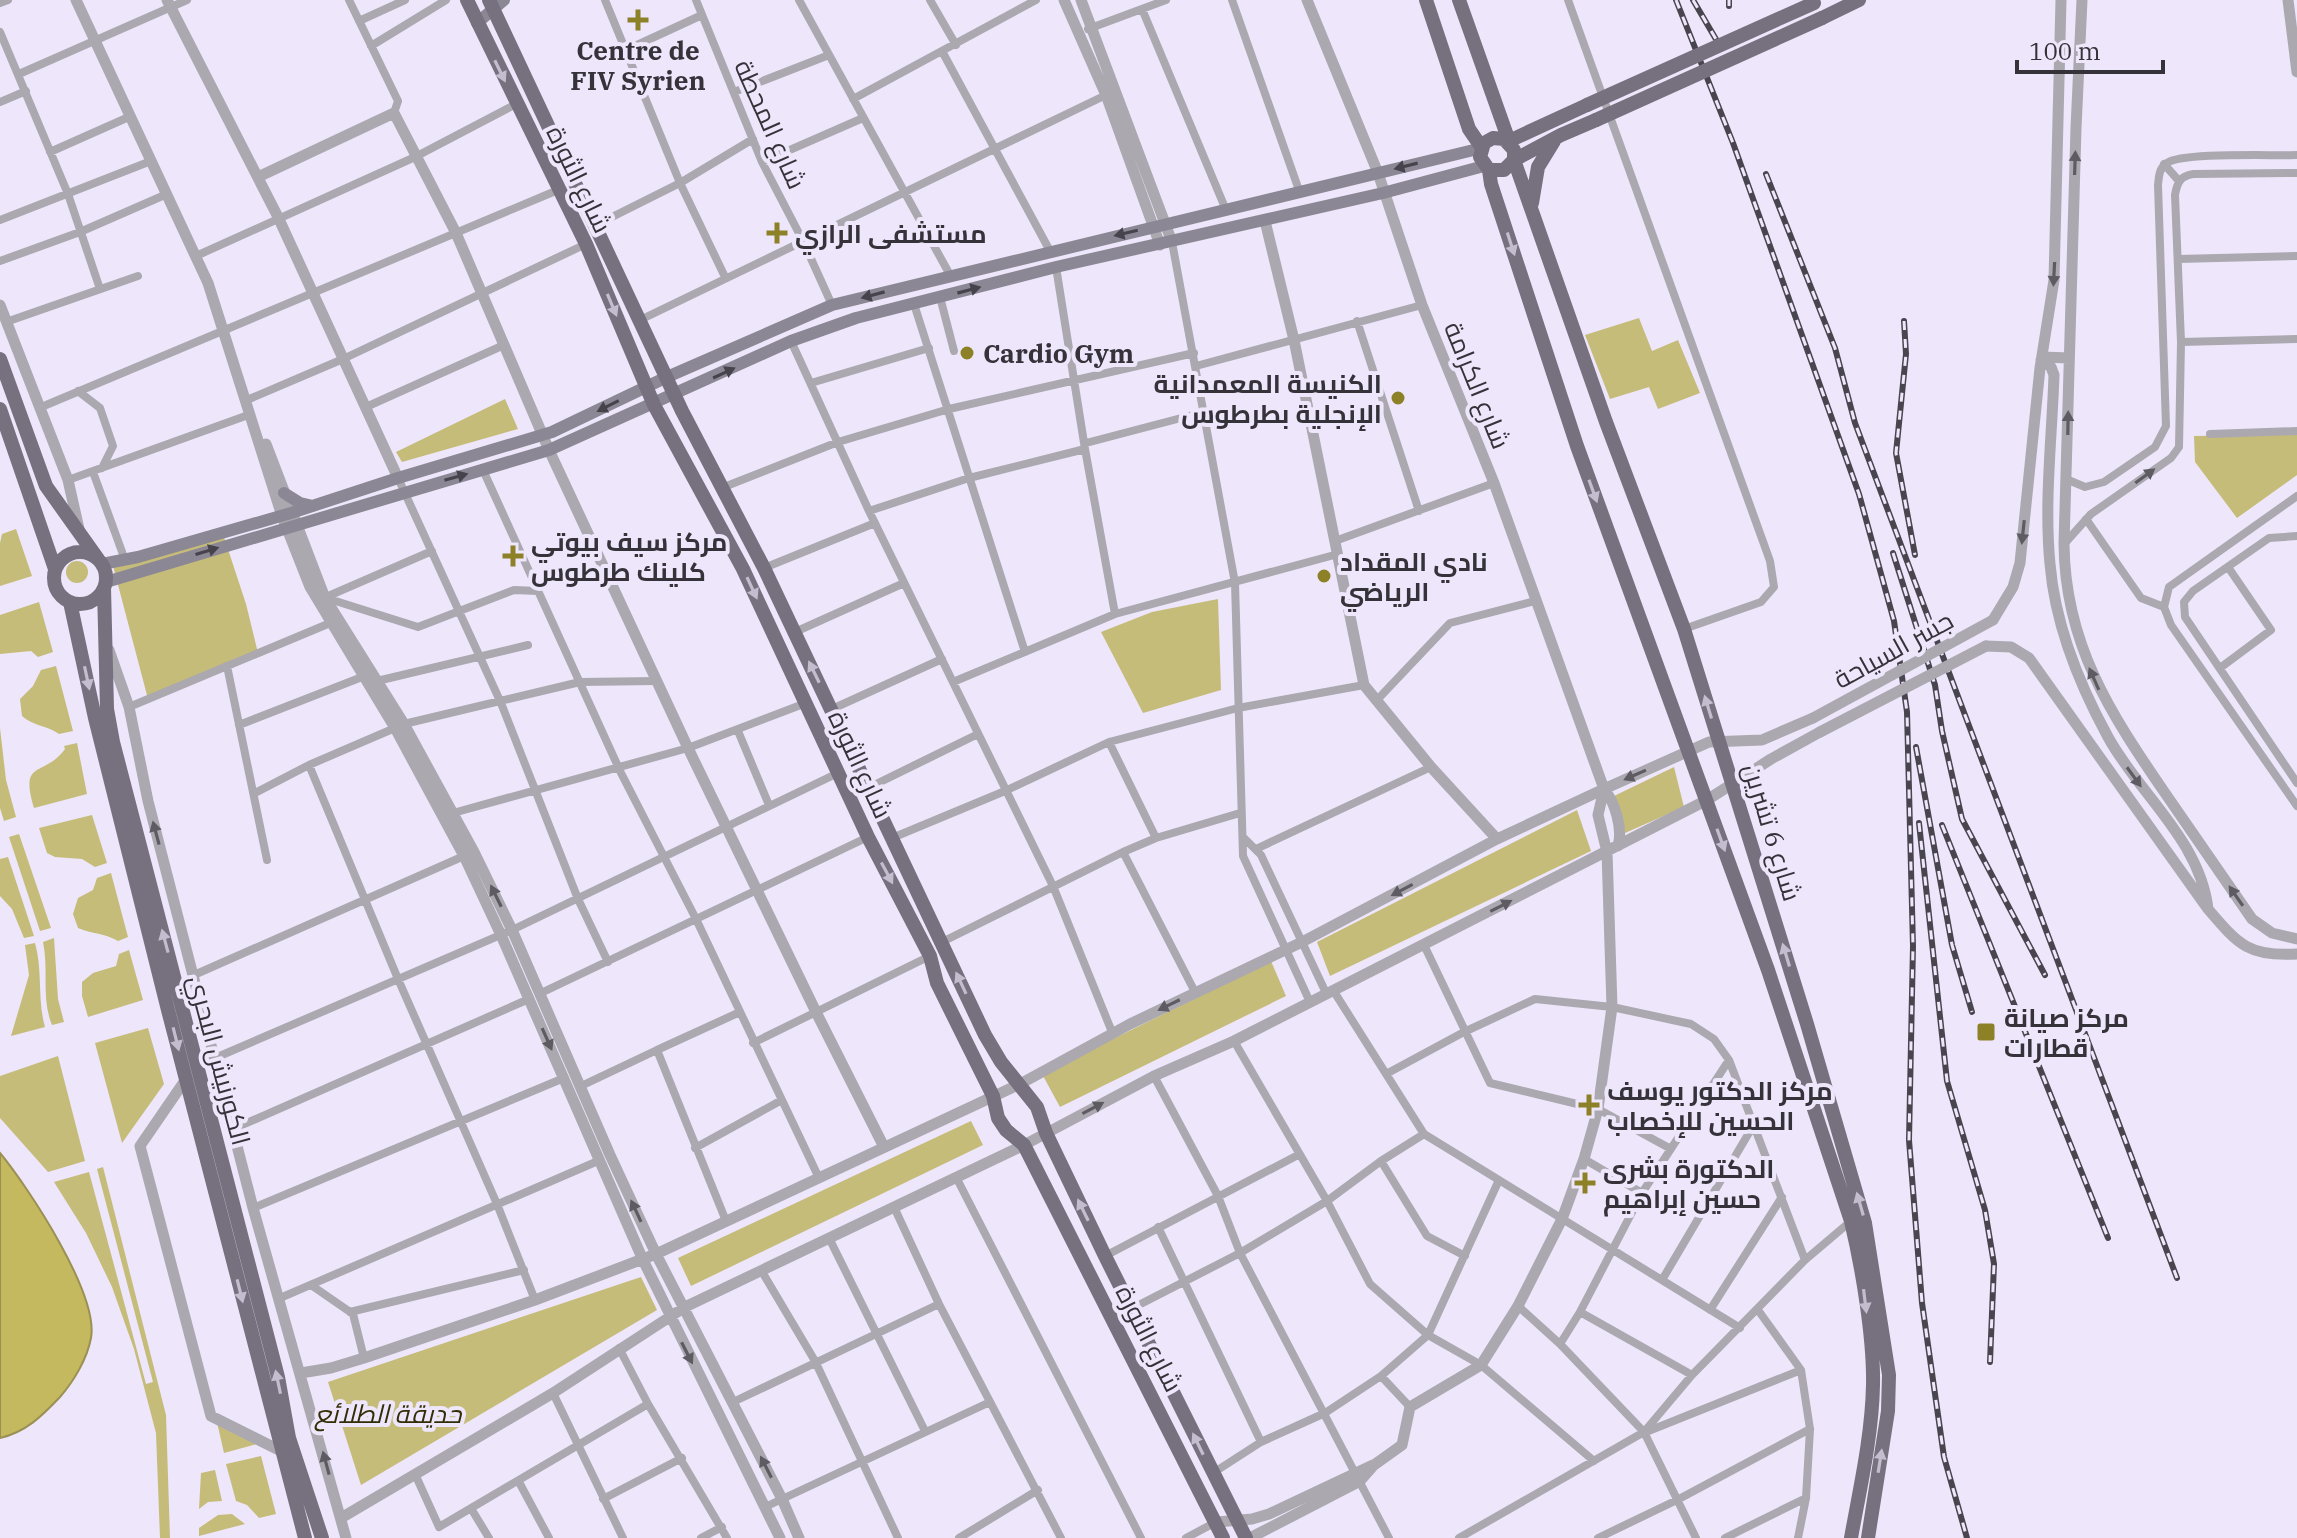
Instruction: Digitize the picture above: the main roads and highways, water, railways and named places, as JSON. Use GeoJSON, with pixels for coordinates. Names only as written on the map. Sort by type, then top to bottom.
{"type":"FeatureCollection","features":[{"type":"Feature","properties":{"kind":"main road"},"geometry":{"type":"LineString","coordinates":[[1426,0],[1469,129],[1482,148],[1480,157],[1487,168]]}},
{"type":"Feature","properties":{"kind":"main road"},"geometry":{"type":"LineString","coordinates":[[1459,0],[1514,150],[1514,160]]}},
{"type":"Feature","properties":{"kind":"main road"},"geometry":{"type":"LineString","coordinates":[[55,569],[62,558],[74,552],[87,553],[100,561],[125,560],[405,492],[549,450],[822,328],[1056,267],[1487,168],[1504,170],[1514,160],[1561,135],[1859,0]]}},
{"type":"Feature","properties":{"kind":"main road","name":"شارع الثورة"},"geometry":{"type":"LineString","coordinates":[[471,2],[477,23],[586,244],[654,405],[743,569],[868,837],[930,956],[937,983],[993,1096],[1002,1124],[1024,1145],[1223,1538]]}},
{"type":"Feature","properties":{"kind":"main road"},"geometry":{"type":"LineString","coordinates":[[105,585],[288,520],[313,506],[572,424],[667,377],[832,305],[1482,148],[1493,138],[1509,141],[1817,2]]}},
{"type":"Feature","properties":{"kind":"main road"},"geometry":{"type":"LineString","coordinates":[[477,23],[496,3]]}},
{"type":"Feature","properties":{"kind":"main road","name":"شارع الثورة"},"geometry":{"type":"LineString","coordinates":[[496,3],[594,226],[675,396],[724,487],[795,632],[992,1048],[1037,1107],[1046,1133],[1105,1256],[1248,1538]]}},
{"type":"Feature","properties":{"kind":"main road"},"geometry":{"type":"LineString","coordinates":[[1532,208],[1538,167],[1561,135]]}},
{"type":"Feature","properties":{"kind":"main road","name":"شارع 6 تشرين"},"geometry":{"type":"LineString","coordinates":[[1514,160],[1606,422],[1684,629],[1865,1223],[1889,1375],[1888,1411],[1868,1538]]}},
{"type":"Feature","properties":{"kind":"main road","name":"شارع 6 تشرين"},"geometry":{"type":"LineString","coordinates":[[1487,168],[1577,446],[1768,970],[1851,1221],[1858,1251],[1873,1382],[1872,1409],[1851,1538]]}},
{"type":"Feature","properties":{"kind":"main road"},"geometry":{"type":"LineString","coordinates":[[0,359],[46,486],[100,561],[105,585],[100,595],[86,603],[70,602],[56,588],[55,569],[0,409]]}},
{"type":"Feature","properties":{"kind":"main road"},"geometry":{"type":"LineString","coordinates":[[284,493],[300,503],[313,506]]}},
{"type":"Feature","properties":{"kind":"main road"},"geometry":{"type":"LineString","coordinates":[[168,548],[172,562]]}},
{"type":"Feature","properties":{"kind":"main road","name":"الكورنيش البحري"},"geometry":{"type":"LineString","coordinates":[[105,585],[107,709],[113,742],[278,1377],[289,1438],[322,1538]]}},
{"type":"Feature","properties":{"kind":"main road","name":"الكورنيش البحري"},"geometry":{"type":"LineString","coordinates":[[70,602],[99,734],[305,1538]]}},
{"type":"Feature","properties":{"kind":"railway"},"geometry":{"type":"LineString","coordinates":[[1676,0],[1733,143],[1859,494],[1894,621],[1907,712],[1913,946],[1909,1140],[1922,1303],[1944,1457],[1967,1538]]}},
{"type":"Feature","properties":{"kind":"railway"},"geometry":{"type":"LineString","coordinates":[[1693,0],[1717,41]]}},
{"type":"Feature","properties":{"kind":"railway"},"geometry":{"type":"LineString","coordinates":[[1729,0],[1729,6]]}},
{"type":"Feature","properties":{"kind":"railway"},"geometry":{"type":"LineString","coordinates":[[1766,174],[1835,348],[1855,423],[2177,1278]]}},
{"type":"Feature","properties":{"kind":"railway"},"geometry":{"type":"LineString","coordinates":[[1904,321],[1906,354],[1896,453],[1915,555]]}},
{"type":"Feature","properties":{"kind":"railway"},"geometry":{"type":"LineString","coordinates":[[1893,553],[1935,685],[1962,819],[2045,975]]}},
{"type":"Feature","properties":{"kind":"railway"},"geometry":{"type":"LineString","coordinates":[[1916,747],[1952,945],[1972,1012]]}},
{"type":"Feature","properties":{"kind":"railway"},"geometry":{"type":"LineString","coordinates":[[1919,823],[1947,1081],[1985,1210],[1994,1264],[1990,1362]]}},
{"type":"Feature","properties":{"kind":"railway"},"geometry":{"type":"LineString","coordinates":[[1942,825],[2108,1238]]}},
{"type":"Feature","properties":{"kind":"place","name":"Centre de FIV Syrien"},"geometry":{"type":"Point","coordinates":[638,20]}},
{"type":"Feature","properties":{"kind":"place","name":"مستشفى الرازي"},"geometry":{"type":"Point","coordinates":[777,233]}},
{"type":"Feature","properties":{"kind":"place","name":"Cardio Gym"},"geometry":{"type":"Point","coordinates":[967,353]}},
{"type":"Feature","properties":{"kind":"place","name":"الكنيسة المعمدانية الإنجلية بطرطوس"},"geometry":{"type":"Point","coordinates":[1398,398]}},
{"type":"Feature","properties":{"kind":"place","name":"مركز سيف بيوتي كلينك طرطوس"},"geometry":{"type":"Point","coordinates":[513,556]}},
{"type":"Feature","properties":{"kind":"place","name":"نادي المقداد الرياضي"},"geometry":{"type":"Point","coordinates":[1324,576]}},
{"type":"Feature","properties":{"kind":"place","name":"مركز صيانة قطارات"},"geometry":{"type":"Point","coordinates":[1986,1032]}},
{"type":"Feature","properties":{"kind":"place","name":"مركز الدكتور يوسف الحسين للإخصاب"},"geometry":{"type":"Point","coordinates":[1589,1105]}},
{"type":"Feature","properties":{"kind":"place","name":"الدكتورة بشرى حسين إبراهيم"},"geometry":{"type":"Point","coordinates":[1585,1183]}},
{"type":"Feature","properties":{"kind":"park label","name":"حديقة الطلائع"},"geometry":{"type":"Point","coordinates":[388,1413]}}]}
